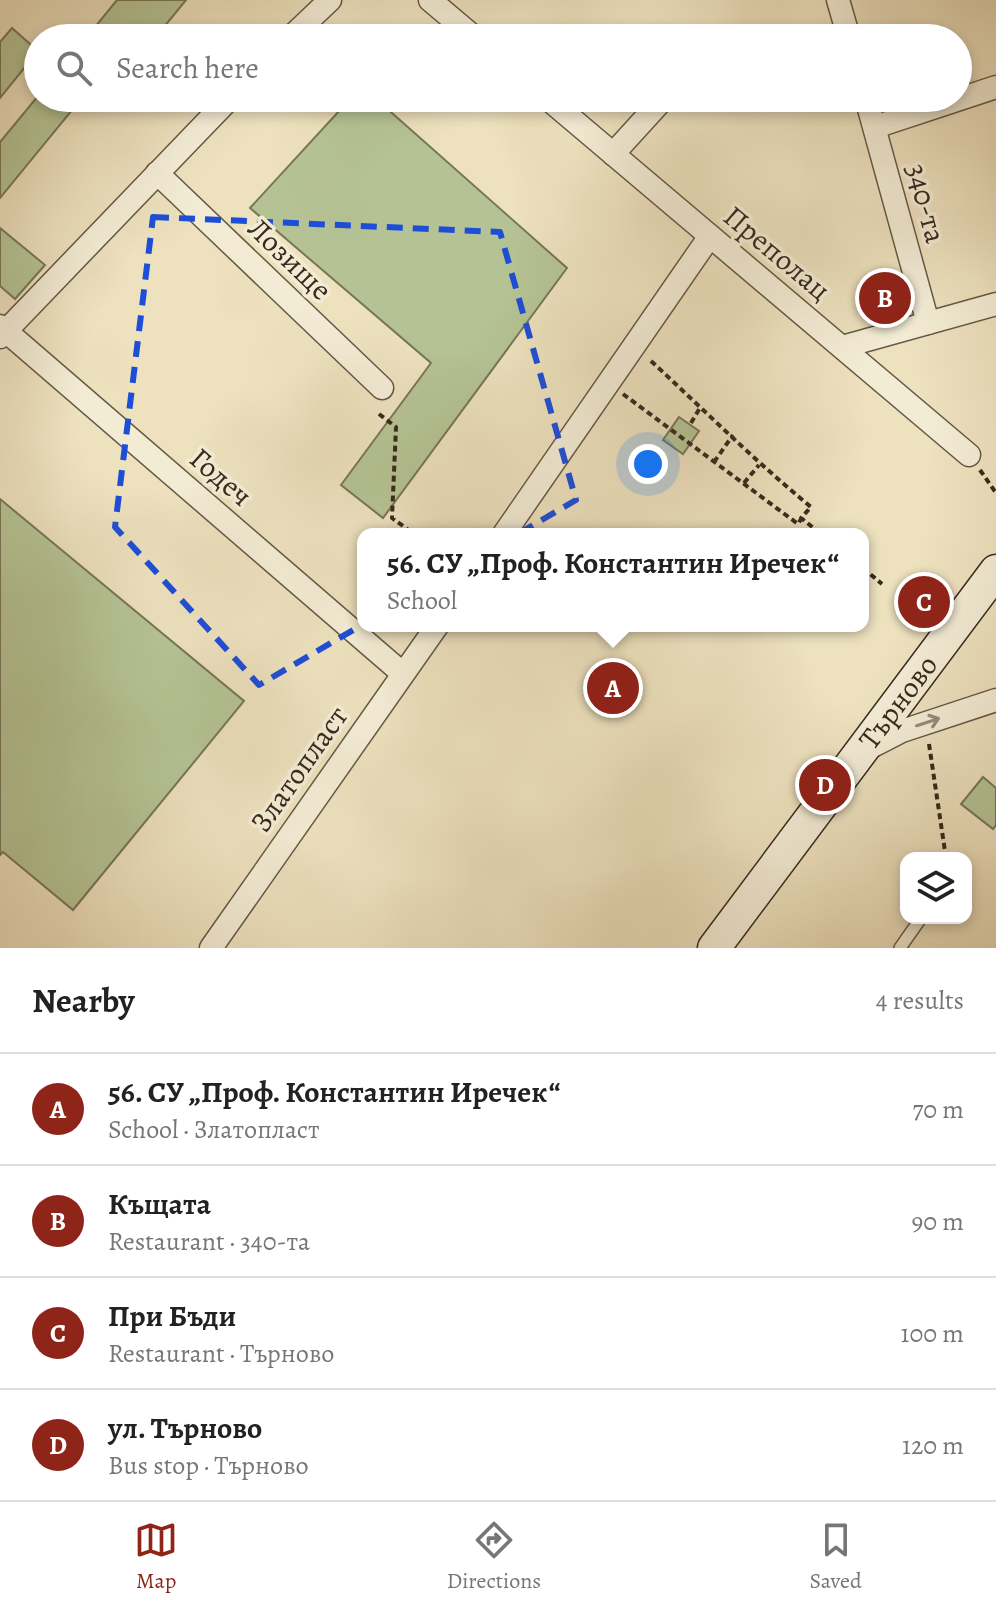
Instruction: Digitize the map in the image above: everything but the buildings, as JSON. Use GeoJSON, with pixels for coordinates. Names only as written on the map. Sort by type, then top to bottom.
{"type":"FeatureCollection","features":[{"type":"Feature","properties":{"kind":"street"},"geometry":{"type":"LineString","coordinates":[[305,24],[330,0]]}},
{"type":"Feature","properties":{"kind":"street"},"geometry":{"type":"LineString","coordinates":[[430,0],[458,24]]}},
{"type":"Feature","properties":{"kind":"street"},"geometry":{"type":"LineString","coordinates":[[838,0],[845,24]]}},
{"type":"Feature","properties":{"kind":"street"},"geometry":{"type":"LineString","coordinates":[[972,97],[995,90]]}},
{"type":"Feature","properties":{"kind":"street"},"geometry":{"type":"LineString","coordinates":[[2,331],[216,112]]}},
{"type":"Feature","properties":{"kind":"street","name":"Преполац"},"geometry":{"type":"LineString","coordinates":[[564,112],[969,455]]}},
{"type":"Feature","properties":{"kind":"street"},"geometry":{"type":"LineString","coordinates":[[613,154],[651,112]]}},
{"type":"Feature","properties":{"kind":"street","name":"340-та"},"geometry":{"type":"LineString","coordinates":[[870,112],[928,323]]}},
{"type":"Feature","properties":{"kind":"street"},"geometry":{"type":"LineString","coordinates":[[875,127],[924,112]]}},
{"type":"Feature","properties":{"kind":"street","name":"Лозище"},"geometry":{"type":"LineString","coordinates":[[157,173],[382,388]]}},
{"type":"Feature","properties":{"kind":"street"},"geometry":{"type":"LineString","coordinates":[[508,528],[710,236]]}},
{"type":"Feature","properties":{"kind":"street"},"geometry":{"type":"LineString","coordinates":[[842,347],[996,304]]}},
{"type":"Feature","properties":{"kind":"street","name":"Годеч"},"geometry":{"type":"LineString","coordinates":[[2,331],[402,673]]}},
{"type":"Feature","properties":{"kind":"street","name":"Търново"},"geometry":{"type":"LineString","coordinates":[[714,948],[994,577]]}},
{"type":"Feature","properties":{"kind":"street","name":"Златопласт"},"geometry":{"type":"LineString","coordinates":[[211,948],[433,632]]}},
{"type":"Feature","properties":{"kind":"street"},"geometry":{"type":"LineString","coordinates":[[862,751],[926,722],[996,700]]}},
{"type":"Feature","properties":{"kind":"lane"},"geometry":{"type":"LineString","coordinates":[[900,948],[917,924]]}},
{"type":"Feature","properties":{"kind":"path"},"geometry":{"type":"LineString","coordinates":[[608,383],[798,524],[811,507],[759,465],[733,435],[634,346]]}},
{"type":"Feature","properties":{"kind":"path"},"geometry":{"type":"LineString","coordinates":[[691,423],[701,406]]}},
{"type":"Feature","properties":{"kind":"path"},"geometry":{"type":"LineString","coordinates":[[379,414],[396,427],[392,518],[406,528]]}},
{"type":"Feature","properties":{"kind":"path"},"geometry":{"type":"LineString","coordinates":[[714,462],[733,435]]}},
{"type":"Feature","properties":{"kind":"path"},"geometry":{"type":"LineString","coordinates":[[744,483],[759,465]]}},
{"type":"Feature","properties":{"kind":"path"},"geometry":{"type":"LineString","coordinates":[[801,518],[814,528]]}},
{"type":"Feature","properties":{"kind":"path"},"geometry":{"type":"LineString","coordinates":[[869,573],[882,584]]}},
{"type":"Feature","properties":{"kind":"path"},"geometry":{"type":"LineString","coordinates":[[926,722],[945,852]]}},
{"type":"Feature","properties":{"kind":"highlighted area"},"geometry":{"type":"Polygon","coordinates":[[[153,217],[500,232],[576,500],[259,685],[115,527],[153,217]]]}},
{"type":"Feature","properties":{"kind":"green space"},"geometry":{"type":"Polygon","coordinates":[[[117,0],[186,0],[166,24],[97,24],[117,0]]]}},
{"type":"Feature","properties":{"kind":"green space"},"geometry":{"type":"Polygon","coordinates":[[[12,28],[24,39],[24,68],[0,98],[0,42],[12,28]]]}},
{"type":"Feature","properties":{"kind":"green space"},"geometry":{"type":"Polygon","coordinates":[[[25,112],[71,112],[0,198],[0,142],[25,112]]]}},
{"type":"Feature","properties":{"kind":"green space"},"geometry":{"type":"Polygon","coordinates":[[[338,112],[391,112],[567,268],[383,518],[341,485],[431,363],[250,208],[338,112]]]}},
{"type":"Feature","properties":{"kind":"green space"},"geometry":{"type":"Polygon","coordinates":[[[0,228],[45,265],[15,299],[0,286],[0,228]]]}},
{"type":"Feature","properties":{"kind":"green space"},"geometry":{"type":"Polygon","coordinates":[[[679,417],[699,431],[683,454],[663,440],[679,417]]]}},
{"type":"Feature","properties":{"kind":"green space"},"geometry":{"type":"Polygon","coordinates":[[[0,499],[244,701],[73,910],[3,852],[0,855],[0,499]]]}},
{"type":"Feature","properties":{"kind":"green space"},"geometry":{"type":"Polygon","coordinates":[[[983,777],[996,788],[996,825],[993,829],[961,804],[983,777]]]}},
{"type":"Feature","properties":{"kind":"place","name":"Къщата"},"geometry":{"type":"Point","coordinates":[885,298]}},
{"type":"Feature","properties":{"kind":"place","name":"При Бъди"},"geometry":{"type":"Point","coordinates":[924,602]}},
{"type":"Feature","properties":{"kind":"place","name":"56. СУ „Проф. Константин Иречек“"},"geometry":{"type":"Point","coordinates":[613,688]}},
{"type":"Feature","properties":{"kind":"place","name":"ул. Търново"},"geometry":{"type":"Point","coordinates":[825,785]}}]}
